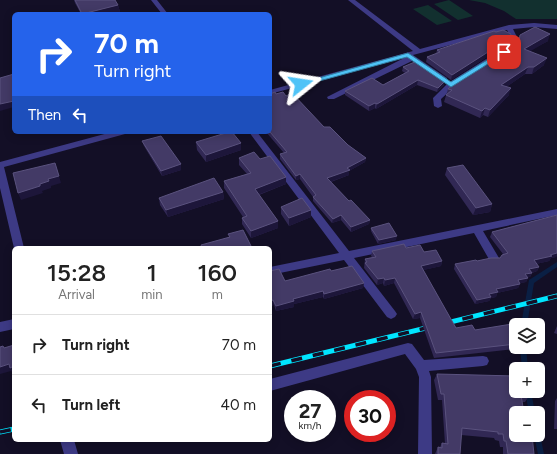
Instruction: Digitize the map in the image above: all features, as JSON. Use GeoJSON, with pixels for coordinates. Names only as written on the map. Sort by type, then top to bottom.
{"type":"FeatureCollection","features":[{"type":"Feature","properties":{"kind":"street"},"geometry":{"type":"LineString","coordinates":[[154,0],[163,12]]}},
{"type":"Feature","properties":{"kind":"street"},"geometry":{"type":"LineString","coordinates":[[351,0],[419,52]]}},
{"type":"Feature","properties":{"kind":"street"},"geometry":{"type":"LineString","coordinates":[[331,97],[419,52],[509,27],[534,25],[557,27]]}},
{"type":"Feature","properties":{"kind":"street"},"geometry":{"type":"LineString","coordinates":[[438,106],[438,98],[451,85],[513,45],[514,37],[509,27]]}},
{"type":"Feature","properties":{"kind":"street"},"geometry":{"type":"LineString","coordinates":[[272,92],[410,57],[451,85]]}},
{"type":"Feature","properties":{"kind":"street"},"geometry":{"type":"LineString","coordinates":[[19,246],[0,166],[115,134]]}},
{"type":"Feature","properties":{"kind":"street"},"geometry":{"type":"LineString","coordinates":[[255,134],[391,314]]}},
{"type":"Feature","properties":{"kind":"street"},"geometry":{"type":"LineString","coordinates":[[272,271],[557,212]]}},
{"type":"Feature","properties":{"kind":"street"},"geometry":{"type":"LineString","coordinates":[[477,229],[494,258]]}},
{"type":"Feature","properties":{"kind":"street"},"geometry":{"type":"LineString","coordinates":[[0,327],[12,324]]}},
{"type":"Feature","properties":{"kind":"street"},"geometry":{"type":"LineString","coordinates":[[272,384],[408,348],[421,366],[425,377],[425,454]]}},
{"type":"Feature","properties":{"kind":"street"},"geometry":{"type":"LineString","coordinates":[[421,366],[483,361]]}},
{"type":"Feature","properties":{"kind":"street"},"geometry":{"type":"LineString","coordinates":[[68,442],[71,454]]}},
{"type":"Feature","properties":{"kind":"green space"},"geometry":{"type":"Polygon","coordinates":[[[449,0],[473,16],[458,20],[434,4],[449,0]]]}},
{"type":"Feature","properties":{"kind":"green space"},"geometry":{"type":"Polygon","coordinates":[[[469,0],[557,0],[557,19],[516,19],[504,11],[485,3],[469,0]]]}},
{"type":"Feature","properties":{"kind":"green space"},"geometry":{"type":"Polygon","coordinates":[[[428,5],[452,21],[437,25],[413,9],[428,5]]]}},
{"type":"Feature","properties":{"kind":"building"},"geometry":{"type":"Polygon","coordinates":[[[75,0],[115,0],[118,5],[90,12],[81,12],[75,0]]]}},
{"type":"Feature","properties":{"kind":"building"},"geometry":{"type":"Polygon","coordinates":[[[535,27],[550,34],[524,49],[547,58],[534,67],[528,67],[501,85],[511,88],[490,110],[485,108],[482,111],[446,95],[452,90],[448,89],[457,81],[519,42],[520,35],[535,27]]]}},
{"type":"Feature","properties":{"kind":"building"},"geometry":{"type":"Polygon","coordinates":[[[503,30],[511,34],[510,38],[452,75],[427,57],[440,52],[437,50],[494,31],[496,32],[503,30]]]}},
{"type":"Feature","properties":{"kind":"building"},"geometry":{"type":"Polygon","coordinates":[[[417,61],[445,81],[438,88],[418,80],[377,104],[375,103],[369,106],[345,91],[372,78],[383,85],[409,71],[403,67],[417,61]]]}},
{"type":"Feature","properties":{"kind":"building"},"geometry":{"type":"Polygon","coordinates":[[[12,75],[12,101],[0,104],[0,78],[12,75]]]}},
{"type":"Feature","properties":{"kind":"building"},"geometry":{"type":"Polygon","coordinates":[[[275,92],[276,94],[283,92],[286,96],[292,93],[324,127],[330,127],[348,145],[366,158],[347,168],[350,170],[327,178],[370,220],[351,227],[341,215],[333,219],[313,197],[316,195],[300,174],[296,176],[280,154],[287,152],[272,134],[272,93],[275,92]]]}},
{"type":"Feature","properties":{"kind":"building"},"geometry":{"type":"Polygon","coordinates":[[[222,134],[234,134],[241,143],[206,155],[196,142],[222,134]]]}},
{"type":"Feature","properties":{"kind":"building"},"geometry":{"type":"Polygon","coordinates":[[[161,136],[181,164],[161,171],[142,141],[161,136]]]}},
{"type":"Feature","properties":{"kind":"building"},"geometry":{"type":"Polygon","coordinates":[[[254,152],[260,159],[270,156],[286,177],[255,189],[278,221],[251,231],[242,218],[247,216],[224,181],[251,173],[239,158],[254,152]]]}},
{"type":"Feature","properties":{"kind":"building"},"geometry":{"type":"Polygon","coordinates":[[[55,163],[59,176],[48,179],[49,181],[40,184],[40,186],[18,193],[13,173],[55,163]]]}},
{"type":"Feature","properties":{"kind":"building"},"geometry":{"type":"Polygon","coordinates":[[[463,165],[492,204],[476,208],[447,168],[463,165]]]}},
{"type":"Feature","properties":{"kind":"building"},"geometry":{"type":"Polygon","coordinates":[[[214,178],[223,192],[166,210],[159,198],[214,178]]]}},
{"type":"Feature","properties":{"kind":"building"},"geometry":{"type":"Polygon","coordinates":[[[302,198],[311,210],[289,218],[281,207],[302,198]]]}},
{"type":"Feature","properties":{"kind":"building"},"geometry":{"type":"Polygon","coordinates":[[[557,215],[557,253],[550,255],[552,256],[534,260],[539,267],[529,269],[532,273],[525,274],[528,278],[518,280],[520,284],[496,289],[498,292],[489,294],[491,297],[477,300],[455,264],[500,258],[502,255],[508,253],[492,232],[557,215]]]}},
{"type":"Feature","properties":{"kind":"building"},"geometry":{"type":"Polygon","coordinates":[[[389,223],[397,236],[379,240],[371,228],[389,223]]]}},
{"type":"Feature","properties":{"kind":"building"},"geometry":{"type":"Polygon","coordinates":[[[243,230],[251,246],[201,246],[230,237],[228,234],[243,230]]]}},
{"type":"Feature","properties":{"kind":"building"},"geometry":{"type":"Polygon","coordinates":[[[404,244],[406,248],[420,245],[424,252],[436,250],[442,261],[421,266],[456,328],[472,325],[475,330],[509,324],[509,345],[436,353],[421,312],[415,314],[395,278],[385,280],[384,278],[378,279],[365,263],[367,262],[365,259],[376,257],[372,251],[404,244]]]}},
{"type":"Feature","properties":{"kind":"building"},"geometry":{"type":"Polygon","coordinates":[[[352,266],[364,283],[324,294],[323,291],[293,299],[294,301],[276,306],[272,300],[272,271],[279,269],[285,281],[330,269],[331,271],[352,266]]]}},
{"type":"Feature","properties":{"kind":"building"},"geometry":{"type":"Polygon","coordinates":[[[3,346],[4,348],[12,346],[12,367],[10,368],[9,364],[0,367],[0,347],[3,346]]]}},
{"type":"Feature","properties":{"kind":"building"},"geometry":{"type":"Polygon","coordinates":[[[437,374],[509,376],[509,398],[522,398],[523,406],[509,406],[509,442],[533,442],[534,454],[508,454],[506,441],[504,441],[503,434],[498,434],[498,432],[462,428],[460,454],[438,454],[438,447],[442,448],[442,443],[448,444],[444,394],[441,394],[437,374]]]}},
{"type":"Feature","properties":{"kind":"waterway"},"geometry":{"type":"LineString","coordinates":[[525,318],[531,282],[557,264]]}},
{"type":"Feature","properties":{"kind":"waterway"},"geometry":{"type":"LineString","coordinates":[[524,354],[524,362]]}},
{"type":"Feature","properties":{"kind":"waterway"},"geometry":{"type":"LineString","coordinates":[[529,398],[531,406]]}},
{"type":"Feature","properties":{"kind":"waterway"},"geometry":{"type":"LineString","coordinates":[[538,442],[541,454]]}},
{"type":"Feature","properties":{"kind":"railway"},"geometry":{"type":"LineString","coordinates":[[272,366],[557,296]]}},
{"type":"Feature","properties":{"kind":"railway"},"geometry":{"type":"LineString","coordinates":[[0,432],[12,429]]}},
{"type":"Feature","properties":{"kind":"route"},"geometry":{"type":"LineString","coordinates":[[301,84],[408,55],[451,85],[476,68],[504,52]]}}]}
